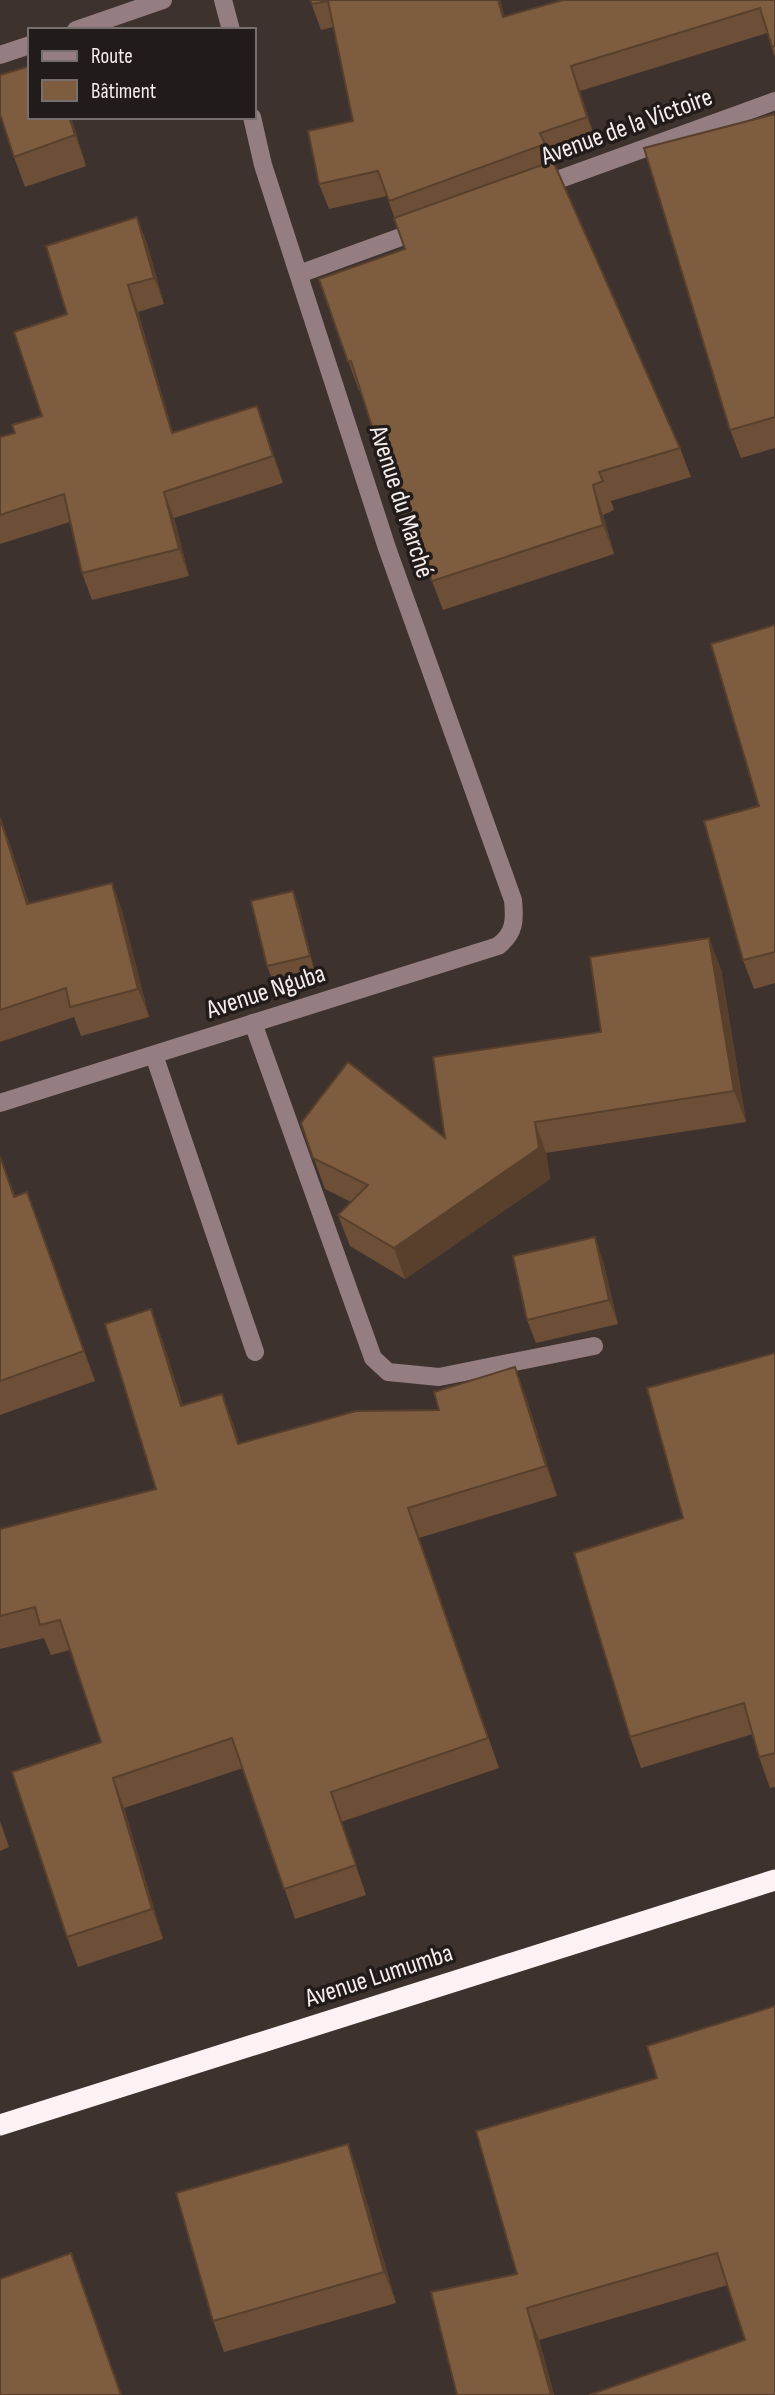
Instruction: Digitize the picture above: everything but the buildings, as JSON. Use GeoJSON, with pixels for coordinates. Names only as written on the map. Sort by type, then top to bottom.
{"type":"FeatureCollection","features":[{"type":"Feature","properties":{"kind":"highway","name":"Avenue Lumumba"},"geometry":{"type":"LineString","coordinates":[[0,2125],[775,1880]]}},
{"type":"Feature","properties":{"kind":"street"},"geometry":{"type":"LineString","coordinates":[[82,28],[163,0]]}},
{"type":"Feature","properties":{"kind":"street"},"geometry":{"type":"LineString","coordinates":[[223,0],[230,28]]}},
{"type":"Feature","properties":{"kind":"street"},"geometry":{"type":"LineString","coordinates":[[0,55],[28,46]]}},
{"type":"Feature","properties":{"kind":"street","name":"Avenue de la Victoire"},"geometry":{"type":"LineString","coordinates":[[518,194],[775,101]]}},
{"type":"Feature","properties":{"kind":"street","name":"Avenue du Marché"},"geometry":{"type":"LineString","coordinates":[[252,119],[263,165],[387,548],[513,900]]}},
{"type":"Feature","properties":{"kind":"street"},"geometry":{"type":"LineString","coordinates":[[299,274],[440,222]]}},
{"type":"Feature","properties":{"kind":"street","name":"Avenue Nguba"},"geometry":{"type":"LineString","coordinates":[[0,1103],[498,946],[509,938],[513,927],[513,900]]}},
{"type":"Feature","properties":{"kind":"street"},"geometry":{"type":"LineString","coordinates":[[253,1023],[373,1359],[388,1372],[439,1377],[594,1346]]}},
{"type":"Feature","properties":{"kind":"street"},"geometry":{"type":"LineString","coordinates":[[154,1055],[255,1352]]}}]}
